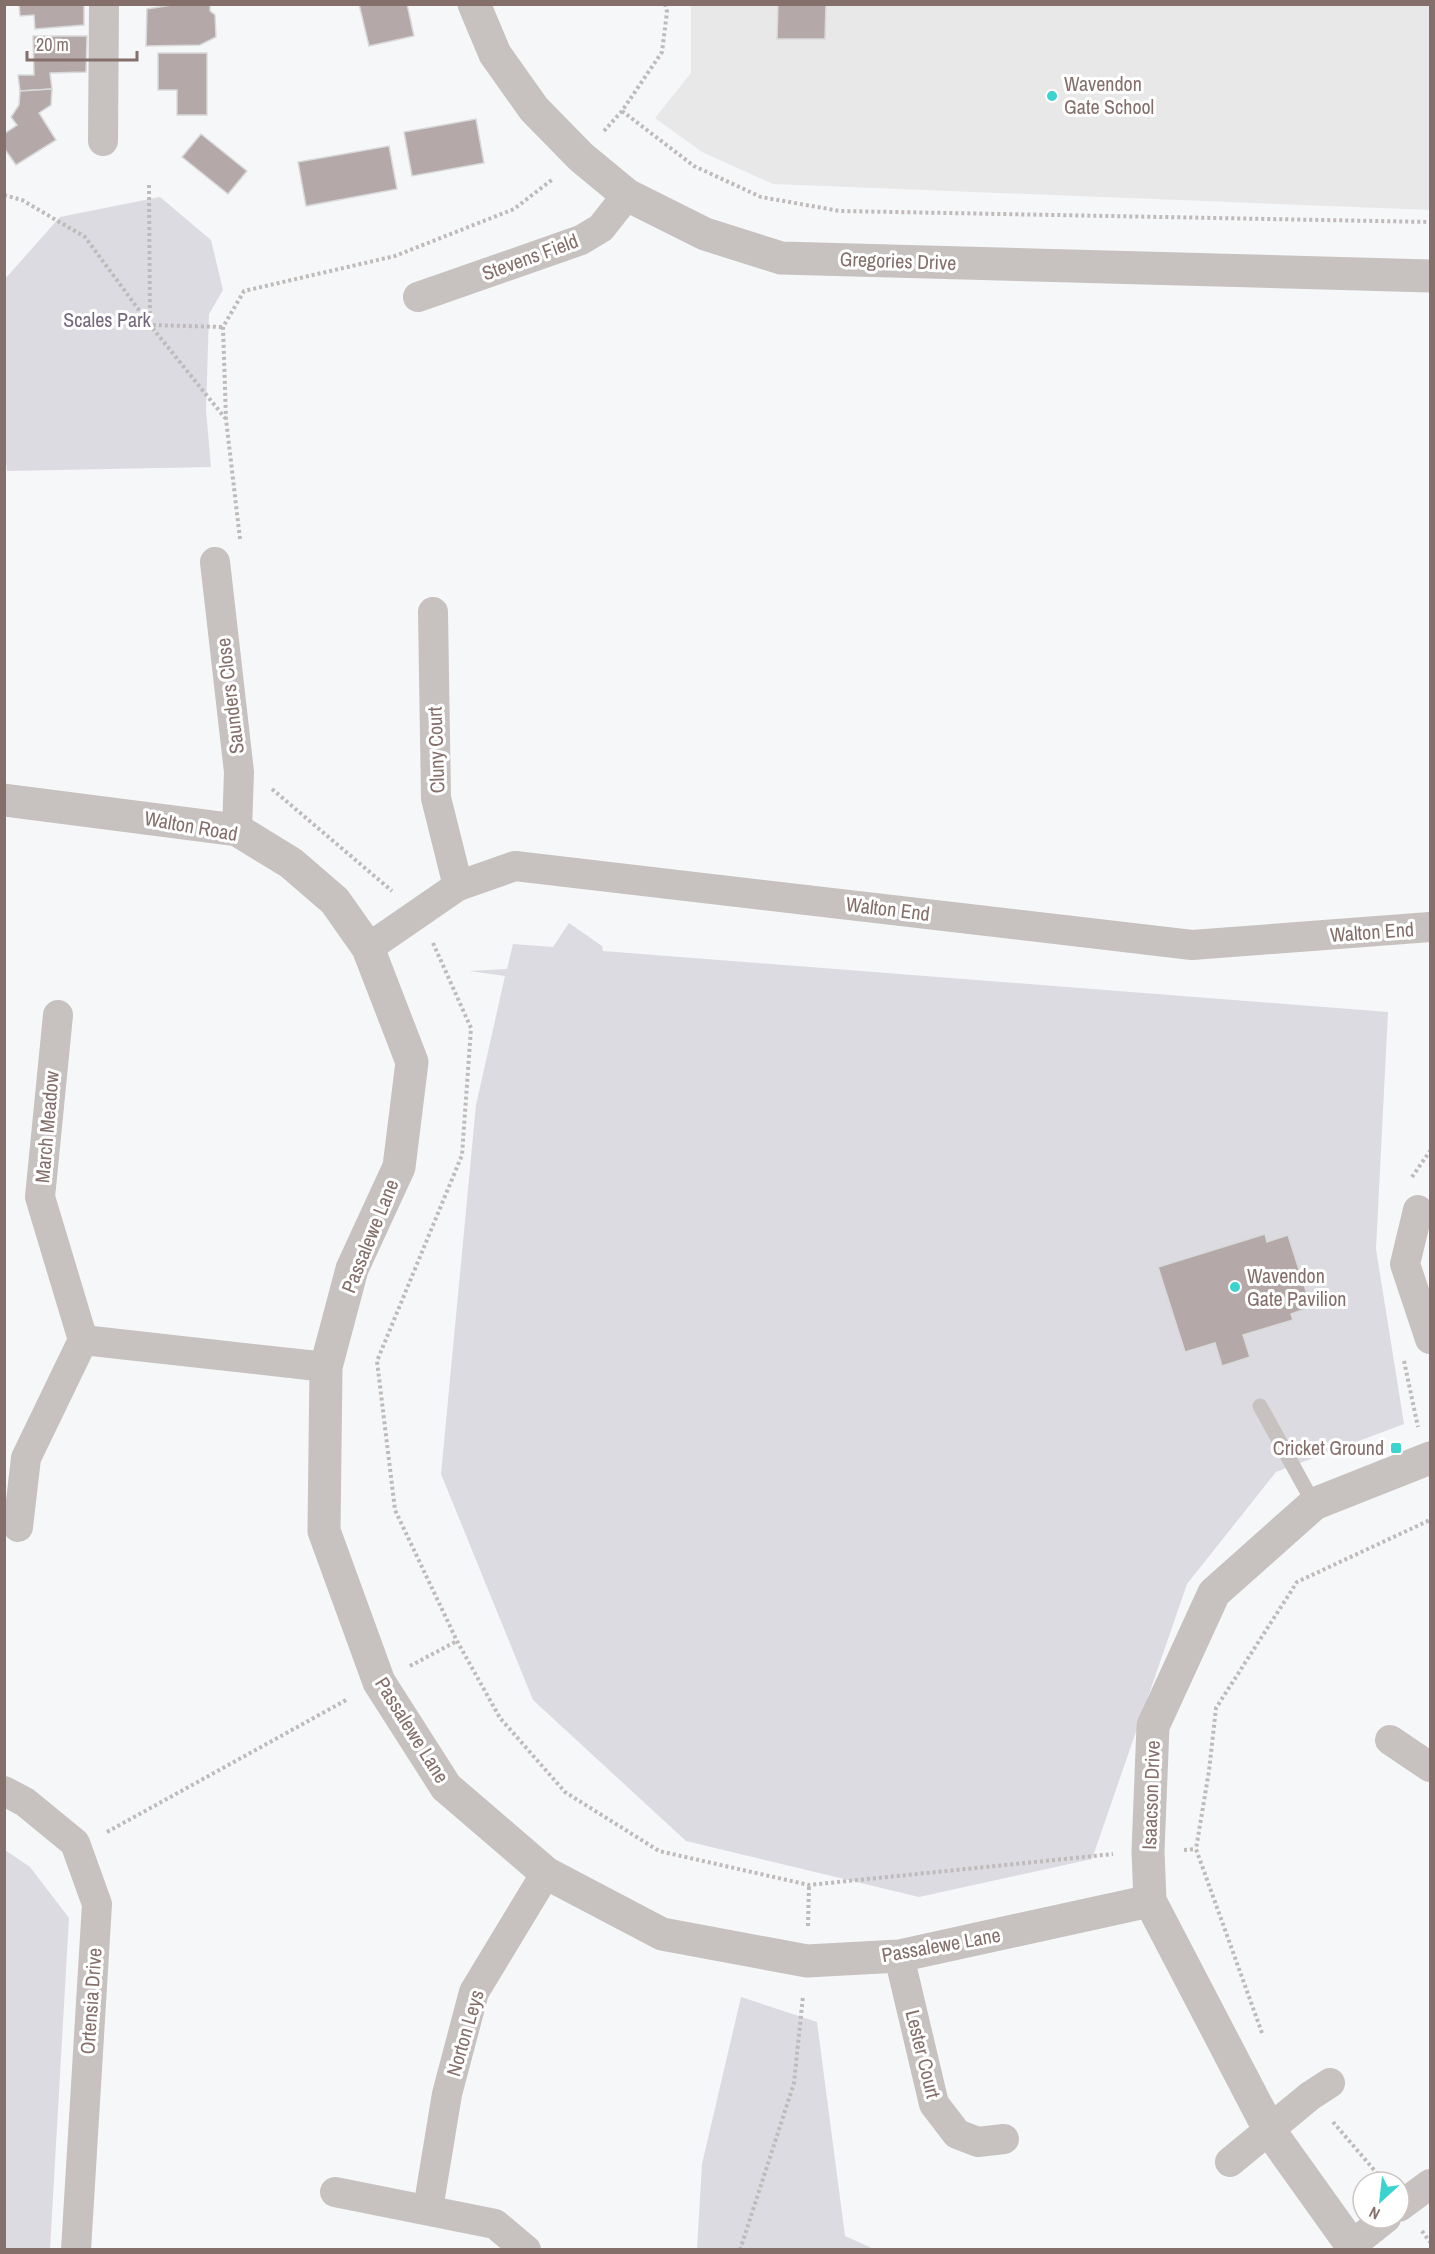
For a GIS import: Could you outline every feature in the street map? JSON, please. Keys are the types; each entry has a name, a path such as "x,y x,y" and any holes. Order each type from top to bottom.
{"street":[{"path":"103,141 104,4"},
{"name":"Gregories Drive","path":"474,4 495,54 534,109 581,157 627,195 705,234 781,258 1431,276"},
{"name":"Stevens Field","path":"418,297 581,240 602,228 627,195"},
{"name":"Saunders Close","path":"228,555 239,772 237,830"},
{"name":"Cluny Court","path":"433,612 436,798 458,886"},
{"name":"Walton Road","path":"4,800 237,830 291,863 335,901 368,948"},
{"name":"Walton End","path":"368,948 458,886 515,866 1192,945 1431,927"},
{"name":"Passalewe Lane","path":"368,948 412,1062 399,1167 352,1269 326,1367 324,1531 379,1682 446,1787 546,1873 662,1934 807,1961 899,1956 1149,1902"},
{"name":"March Meadow","path":"57,1016 40,1197 83,1340"},
{"path":"1418,1210 1405,1264 1431,1340"},
{"path":"18,1527 26,1458 83,1340 326,1367"},
{"name":"Isaacson Drive","path":"1353,2247 1270,2131 1149,1902 1148,1851 1154,1726 1215,1593 1314,1504 1431,1458"},
{"path":"1390,1740 1427,1758"},
{"name":"Ortensia Drive","path":"4,1791 25,1802 75,1844 97,1904 76,2250"},
{"name":"Norton Leys","path":"428,2209 447,2094 474,1992 546,1873"},
{"name":"Lester Court","path":"899,1956 934,2104 957,2134 978,2142 1004,2139"},
{"path":"1230,2162 1320,2089"},
{"path":"1411,2198 1431,2184"},
{"path":"334,2192 495,2224 526,2250"},
{"path":"1353,2247 1372,2230"}],"lane":[{"path":"1260,1406 1314,1504"}],"path":[{"path":"228,555 223,327 244,291 395,256 514,209 581,157 622,111 662,52 667,12 665,4"},
{"path":"622,111 694,166 761,197 840,211 1431,222"},
{"path":"149,184 150,325"},
{"path":"4,195 22,200 85,237 150,325 226,419"},
{"path":"150,325 223,327"},
{"path":"267,784 419,914 443,961 471,1028 462,1155 376,1360 395,1510 457,1641 500,1718 565,1792 659,1851 809,1885 1148,1851 1196,1850"},
{"path":"1262,2036 1196,1850 1209,1771 1216,1708 1297,1582 1431,1520"},
{"path":"100,1836 457,1641"},
{"path":"740,2250 794,2084 807,1961 809,1885"},
{"path":"1320,2089 1376,2170"}],"shaded area":[{"name":"Wavendon Gate School","path":"691,5 1430,5 1430,210 773,184 702,152 655,118 691,73"}],"green space":[{"name":"Scales Park","path":"160,197 211,240 223,290 209,314 206,410 211,467 7,471 4,441 5,279 60,217"},
{"path":"569,923 602,946 603,951 1388,1012 1376,1249 1404,1424 1276,1472 1187,1584 1092,1859 919,1897 686,1841 533,1700 441,1474 476,1105 505,976 469,971 507,969 513,944 553,947"},
{"path":"5,1850 30,1867 69,1918 50,2249 5,2249"},
{"path":"741,1997 817,2022 845,2236 874,2249 697,2249 702,2164"}],"building":[{"path":"19,4 84,4 84,25 35,29 34,15 20,16"},
{"path":"178,4 210,4 210,11 215,15 216,37 200,45 146,46 147,9"},
{"path":"359,4 407,4 414,36 369,46"},
{"path":"778,4 826,4 825,39 777,39"},
{"path":"33,36 87,36 86,72 50,73 52,89 20,91 18,75 34,75"},
{"path":"158,53 207,53 207,115 177,115 177,90 158,90"},
{"path":"52,89 51,105 39,113 56,140 16,165 4,148 4,134 17,125 11,117 19,105 20,91"},
{"path":"476,119 484,163 412,176 404,132"},
{"path":"201,134 247,171 228,194 182,157"},
{"path":"389,146 397,189 306,206 298,162"},
{"name":"Wavendon Gate Pavilion","path":"1265,1234 1267,1242 1288,1235 1311,1307 1291,1314 1293,1320 1243,1335 1250,1357 1222,1366 1215,1343 1185,1352 1158,1267"}],"place":[{"name":"Wavendon Gate School","path":"1052,96"},
{"name":"Wavendon Gate Pavilion","path":"1235,1287"},
{"name":"Cricket Ground","path":"1396,1448"}]}
